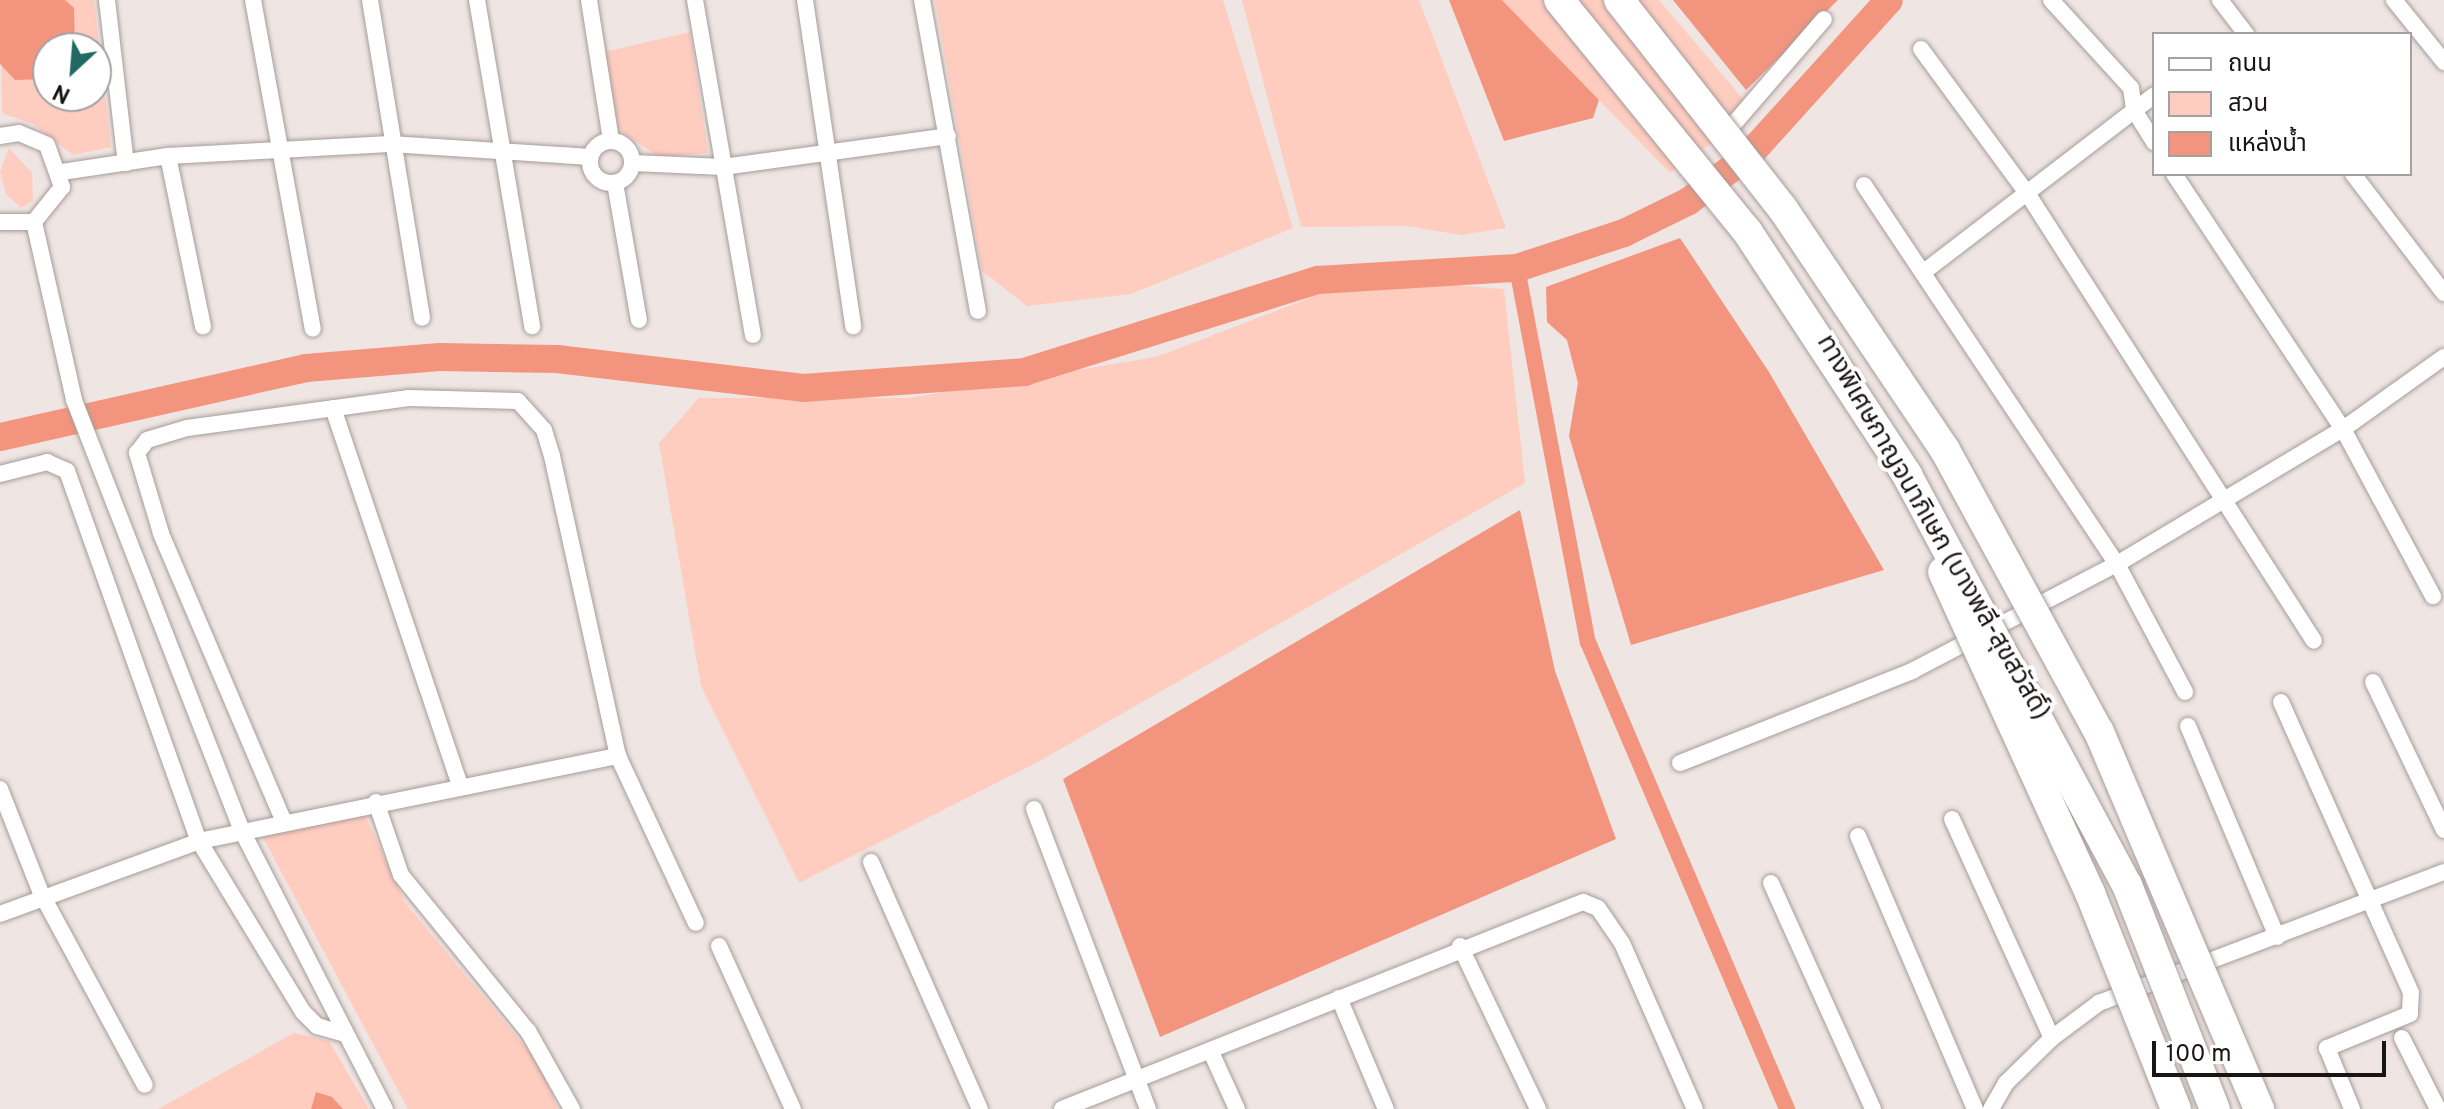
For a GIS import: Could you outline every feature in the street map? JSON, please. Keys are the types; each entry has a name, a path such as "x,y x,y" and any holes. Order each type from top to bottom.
{"highway":[{"name":"ทางพิเศษกาญจนาภิเษก (บางพลี-สุขสวัสดิ์)","path":"1559,0 1747,231 1907,475 2127,885 2215,1109"},
{"name":"ทางพิเศษกาญจนาภิเษก (บางพลี-สุขสวัสดิ์)","path":"1619,0 1726,133 1857,312 2041,617 2165,874 2259,1109"},
{"path":"1907,475 2176,1109"}],"street":[{"path":"107,0 126,163"},
{"path":"253,0 276,151 313,329"},
{"path":"370,0 390,144 422,318"},
{"path":"477,0 500,153 532,326"},
{"path":"589,0 611,140"},
{"path":"695,0 753,335"},
{"path":"805,0 853,326"},
{"path":"922,0 978,311"},
{"path":"2051,0 2131,88 2134,110 2152,139"},
{"path":"2220,0 2241,32"},
{"path":"2394,0 2444,62"},
{"path":"1726,133 1824,19"},
{"path":"1921,49 2029,196 2229,499 2314,641"},
{"path":"1925,271 2029,196 2152,96"},
{"path":"0,136 34,137 62,172 56,202 34,222 0,222"},
{"path":"633,163 723,167 948,136"},
{"path":"62,172 168,156 390,144 590,157 611,140"},
{"path":"611,140 624,144 633,163"},
{"path":"168,156 203,326"},
{"path":"590,157 596,176 615,183"},
{"path":"615,183 633,163"},
{"path":"2175,176 2343,429 2433,596"},
{"path":"2355,176 2444,293"},
{"path":"615,183 639,320"},
{"path":"1864,185 1925,271 2117,564 2185,692"},
{"path":"34,222 74,400 242,831 342,1033 385,1109"},
{"path":"1680,763 1912,671 2117,564 2343,429 2444,357"},
{"path":"284,822 161,533 137,453 166,431 333,408 494,397 534,414 552,456 618,756 696,923"},
{"path":"333,408 459,783"},
{"path":"0,474 47,462 67,471 199,841 303,1012 317,1026 342,1033"},
{"path":"2373,682 2444,830"},
{"path":"2281,702 2413,1006 2397,1023 2327,1048 2352,1109"},
{"path":"2188,726 2277,937"},
{"path":"0,914 41,893 199,841 459,783 618,756"},
{"path":"0,789 41,893 145,1085"},
{"path":"376,802 401,875 528,1031 572,1109"},
{"path":"1034,809 1140,1081 1148,1109"},
{"path":"1952,819 2052,1038"},
{"path":"1858,836 1975,1109"},
{"path":"871,862 980,1109"},
{"path":"1991,1109 2006,1083 2052,1038 2099,1003 2277,937 2367,898 2444,872"},
{"path":"1771,883 1873,1109"},
{"path":"1062,1109 1140,1081 1567,903 1598,908 1622,943 1695,1109"},
{"path":"719,946 793,1109"},
{"path":"1460,946 1538,1109"},
{"path":"1339,998 1386,1109"},
{"path":"2402,1038 2438,1109"},
{"path":"1211,1052 1237,1109"}],"green space":[{"path":"0,0 94,0 98,32 32,32 32,112 107,112 111,147 73,155 33,124 2,113"},
{"path":"935,0 1223,0 1293,228 1131,294 1027,306 982,271"},
{"path":"1242,0 1419,0 1506,228 1461,235 1406,226 1301,227"},
{"path":"1502,0 1659,0 1754,112 1670,173"},
{"path":"690,32 708,153 659,157 619,130 604,52"},
{"path":"9,148 32,173 33,201 21,208 6,194 0,172"},
{"path":"1362,278 1504,289 1525,483 1036,763 799,883 701,686 659,443 699,398 909,398 1156,357"},
{"path":"364,813 406,904 539,1063 558,1109 408,1109 262,836"},
{"path":"294,1033 329,1041 369,1109 158,1109"}],"water":[{"path":"0,0 65,0 74,8 75,32 32,32 32,79 15,80 0,64"},
{"path":"1449,0 1502,0 1599,100 1593,118 1504,141"},
{"path":"1673,0 1838,0 1746,90"},
{"path":"1680,238 1769,372 1884,570 1631,645 1569,436 1578,383 1567,340 1547,322 1546,287"},
{"path":"1520,510 1555,671 1616,839 1160,1037 1063,779"},
{"path":"316,1092 332,1097 343,1109 311,1109"}],"waterway":[{"path":"0,437 306,368 440,357 557,359 803,388 1024,372 1318,280 1517,268 1624,233 1689,201 1750,154 1889,0"},
{"path":"1517,268 1588,642 1787,1109"}]}
